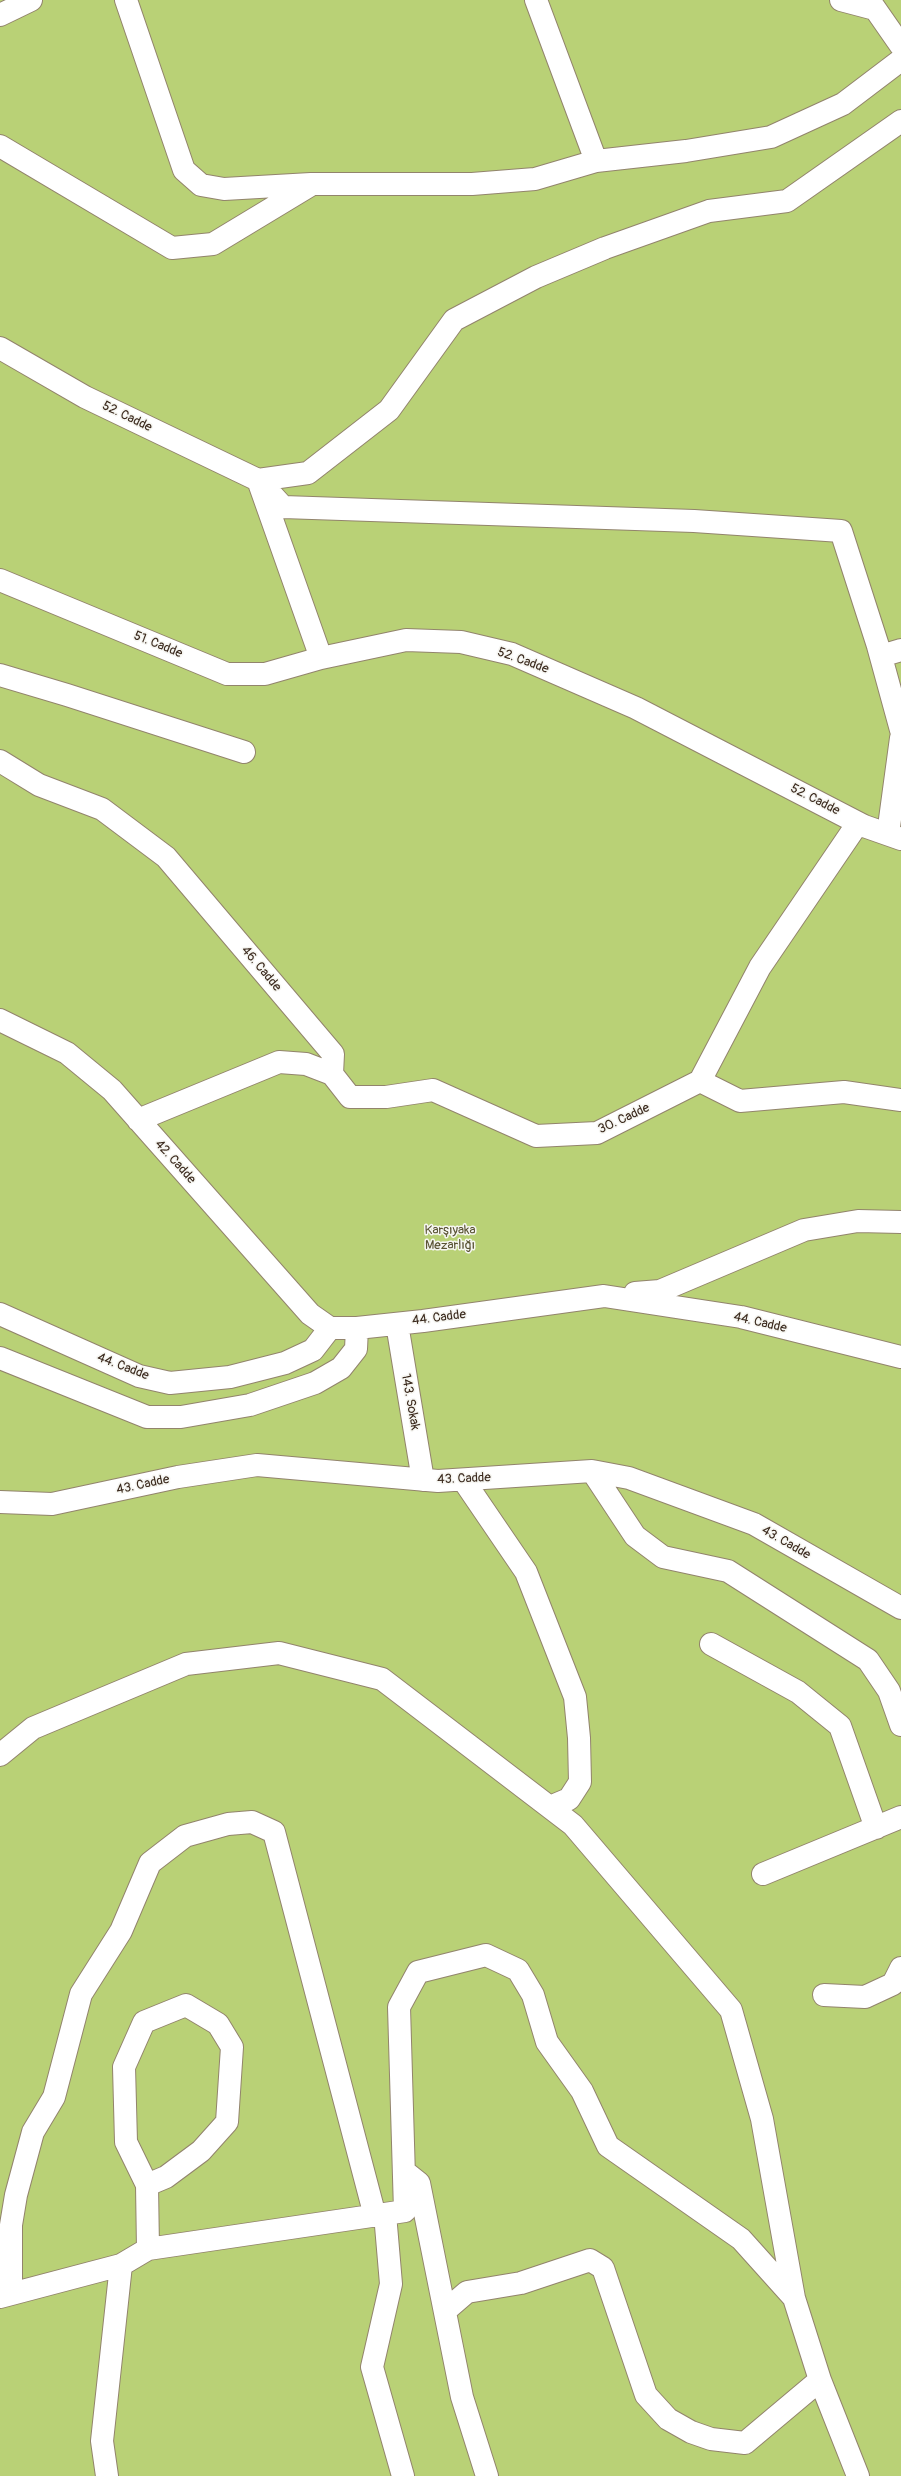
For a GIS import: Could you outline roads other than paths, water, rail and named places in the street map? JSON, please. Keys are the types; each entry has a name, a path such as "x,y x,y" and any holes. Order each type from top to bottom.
{"lane":[{"path":"0,15 31,0"},
{"path":"126,0 184,170 202,185 224,189 311,184 419,185 535,179 596,160 686,151 771,137 843,104 901,60"},
{"path":"536,0 596,160"},
{"path":"841,0 872,4 901,46"},
{"path":"321,658 258,480 308,473 389,410 454,320 536,277 605,248 709,211 787,202 901,121"},
{"path":"0,146 172,248 213,244 311,184"},
{"name":"52. Cadde","path":"0,348 85,397 258,480 283,506 694,521 841,531 891,653"},
{"name":"51. Cadde","path":"0,580 227,674 265,674 321,658"},
{"name":"52. Cadde","path":"321,658 406,640 461,642 512,654 636,708 858,823 894,836"},
{"path":"891,653 901,730"},
{"path":"0,675 244,752"},
{"path":"894,836 901,738"},
{"name":"46. Cadde","path":"0,762 39,785 102,809 166,857 333,1054 332,1074"},
{"path":"858,823 760,967 700,1081 740,1101 844,1092 901,1100"},
{"name":"42. Cadde","path":"0,1020 67,1053 112,1090 310,1314 330,1328"},
{"path":"138,1120 279,1062 306,1064 332,1074"},
{"name":"30. Cadde","path":"332,1074 350,1097 386,1097 433,1090 536,1136 597,1133 700,1081"},
{"path":"604,1296 660,1291 804,1230 858,1220 901,1222"},
{"name":"44. Cadde","path":"0,1314 139,1376 170,1383 230,1377 285,1363 313,1350 330,1328 357,1328 397,1324 604,1296 741,1317 901,1357"},
{"name":"143. Sokak","path":"397,1324 423,1480"},
{"path":"0,1358 147,1416 181,1417 250,1405 314,1383 341,1368 356,1349 357,1328"},
{"name":"43. Cadde","path":"0,1502 52,1504 178,1477 257,1465 423,1480 464,1481 592,1471 629,1478 754,1524 901,1608"},
{"path":"592,1471 636,1536 663,1557 728,1571 868,1660 889,1691 901,1725"},
{"path":"464,1481 526,1572 575,1697 579,1738 580,1782 569,1799 550,1807"},
{"path":"711,1644 798,1692 840,1726 876,1828"},
{"path":"0,1755 33,1728 186,1664 279,1653 382,1679 573,1825 731,2010 762,2119 794,2298 820,2380 858,2476"},
{"path":"763,1874 901,1817"},
{"path":"403,2476 372,2367 391,2284 380,2215 274,1832 252,1822 228,1824 185,1836 150,1863 121,1931 81,1994 54,2097 33,2132 16,2195 11,2225 6,2295 121,2265 148,2249 380,2215 405,2211 399,2007 418,1972 486,1955 518,1970 533,1995 547,2042 582,2091 608,2146 741,2239 794,2298"},
{"path":"824,1995 865,1997 893,1984 901,1968"},
{"path":"148,2185 166,2178 201,2151 227,2122 232,2047 218,2024 186,2005 144,2022 124,2067 126,2142 148,2185 148,2249"},
{"path":"404,2171 419,2183 462,2397 487,2476"},
{"path":"445,2311 467,2292 521,2283 590,2260 603,2268 646,2395 668,2420 691,2432 711,2439 745,2443 820,2380"},
{"path":"107,2476 102,2441 121,2265"}],"park label":[{"name":"Karşıyaka Mezarlığı","path":"450,1238"}]}
